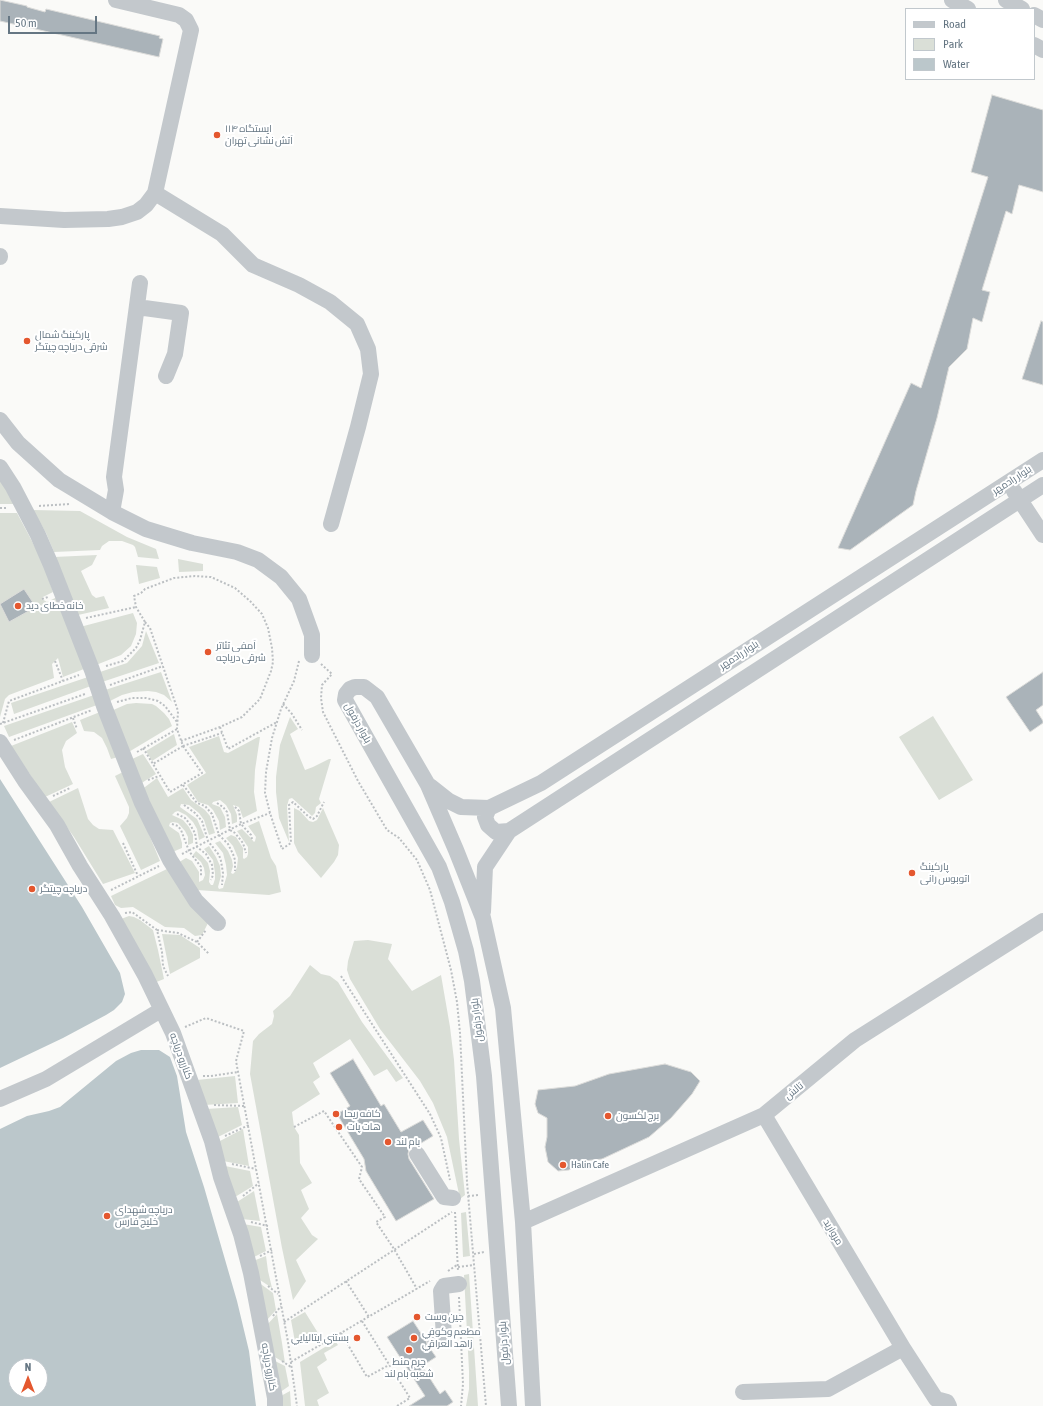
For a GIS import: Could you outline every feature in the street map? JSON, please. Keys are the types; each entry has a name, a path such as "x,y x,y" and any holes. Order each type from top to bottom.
{"street":[{"path":"0,216 64,220 108,219 122,217 137,212 146,205 155,194 191,30 186,20 170,6 149,8 116,0"},
{"path":"952,0 966,8"},
{"path":"1006,0 1020,8"},
{"path":"155,194 222,234 254,265 299,285 330,302 357,324 368,349 371,374 331,524"},
{"path":"112,512 116,490 114,477 140,283"},
{"path":"136,307 181,313 175,354 166,376"},
{"path":"0,420 18,443 59,480 112,512 146,529 192,543 237,552 258,560 281,577 299,599 312,635 306,656"},
{"name":"بلوار رادمهر","path":"428,785 448,801 461,807 489,808 541,783 1043,460"},
{"path":"0,467 13,487 46,553 140,798 170,860 196,901 218,923"},
{"path":"1008,483 1043,534"},
{"name":"بلوار رادمهر","path":"509,831 1043,485"},
{"name":"بلوار دزفول","path":"509,1406 484,1076 472,981 466,951 452,902 439,867 347,706 345,700 346,694 350,689 355,687 364,687 377,696 428,785 483,918 503,1008 523,1222 533,1406"},
{"name":"کناررو دریاچه","path":"0,742 57,825 112,916 145,975 173,1033 212,1142 216,1160 241,1234 251,1273 275,1398 275,1406"},
{"path":"489,808 485,817 488,825 496,832 509,831"},
{"path":"483,918 485,867 509,831"},
{"name":"تالش","path":"523,1222 764,1115 855,1040 1043,921"},
{"path":"0,1099 46,1079 161,1010"},
{"name":"مروارید","path":"764,1115 902,1348 940,1404"},
{"path":"417,1154 444,1197 454,1204"},
{"path":"435,1340 444,1336 441,1291 444,1286 458,1284"},
{"path":"743,1392 828,1389 902,1348"}],"path":[{"path":"0,508 24,508 76,503"},
{"path":"73,621 136,607 134,596 145,590 174,578 196,576 211,577 235,588 262,614 271,639 273,662 260,699 242,717 220,727 181,741"},
{"path":"143,748 170,792 202,773 181,741 177,729 178,711 150,628 145,622"},
{"path":"324,802 317,816 313,819 293,802 289,805 291,843 282,849 270,813 266,793 266,772 272,738 283,704 306,656 332,674 322,685 321,698 323,712 358,781 387,830 399,838 418,860 430,890 451,970 458,1010 460,1033 467,1182 486,1406"},
{"path":"55,661 63,681"},
{"path":"0,724 163,666"},
{"path":"283,704 292,714 302,730"},
{"path":"73,718 77,729"},
{"path":"220,727 228,749 277,722"},
{"path":"124,759 177,729"},
{"path":"152,764 183,746 222,733"},
{"path":"183,785 197,803 205,806 212,814 219,835 228,844 231,850 235,860 235,870"},
{"path":"40,802 70,788"},
{"path":"217,803 227,812 230,830 235,833 243,843 246,853"},
{"path":"184,805 195,813 202,821 208,841 219,855 223,874 222,885"},
{"path":"235,807 239,811 241,824 251,835 252,839"},
{"path":"99,896 241,824 270,813"},
{"path":"177,814 185,818 189,823 195,833 197,846 206,854 212,865 213,875 211,880"},
{"path":"172,824 178,826 181,830 189,851 200,867 200,877"},
{"path":"123,843 138,876"},
{"path":"112,916 132,912 157,930 178,933 197,942 209,954"},
{"path":"157,930 162,952 163,966 168,976"},
{"path":"173,1033 206,1018 244,1031 236,1061 260,1184 291,1362 297,1406"},
{"path":"188,1075 211,1076 239,1072"},
{"path":"199,1105 245,1106"},
{"path":"294,1127 324,1111 362,1167 359,1179 385,1217 376,1222 417,1289"},
{"path":"212,1142 249,1125"},
{"path":"216,1160 256,1169"},
{"path":"231,1204 260,1184"},
{"path":"284,1322 394,1250 454,1204"},
{"path":"444,1273 458,1266 474,1265"},
{"path":"346,1281 369,1317"},
{"path":"291,1362 430,1281"},
{"path":"362,1321 410,1398 397,1406"},
{"path":"341,1333 367,1377 389,1365"}],"green space":[{"path":"0,479 15,504 0,504"},
{"path":"33,510 80,511 127,537 156,549 159,559 138,557 133,545 122,541 109,541 102,546 100,550 54,552 46,533"},
{"path":"0,513 17,513 43,562 53,592 42,599 47,602 57,597 84,669 63,677 58,658 52,664 54,678 9,695 5,699 0,717"},
{"path":"97,555 92,565 81,571 92,595 96,598 104,596 109,608 78,615 54,557"},
{"path":"178,559 203,564 203,571 179,572"},
{"path":"136,565 157,567 160,578 139,584"},
{"path":"133,613 137,623 136,634 131,646 121,655 96,665 80,627"},
{"path":"146,631 159,663 102,682 100,672 127,663 142,646"},
{"path":"161,672 172,702 164,695 148,691 133,692 122,695 110,701 105,690"},
{"path":"88,677 91,686 14,714 11,703"},
{"path":"94,695 97,705 9,737 4,726"},
{"path":"127,704 152,704 156,706 169,719 172,726 127,753 111,711"},
{"path":"100,712 118,757 111,759 102,738 94,732 84,731 80,720"},
{"path":"933,716 973,780 939,800 899,737"},
{"path":"290,717 298,729 290,734 305,770 331,759 319,799 321,803 316,807 315,813 312,816 292,798 289,799 287,806 289,842 279,818 276,777 280,745"},
{"path":"72,722 77,733 66,741 62,750 65,767 73,784 45,797 11,746"},
{"path":"174,734 177,745 152,761 146,751"},
{"path":"219,736 224,752 228,753 260,737 255,770 254,792 257,811 243,818 239,807 233,805 237,815 237,822 232,824 231,814 226,805 220,800 213,802 212,804 220,807 225,817 226,827 220,830 219,821 213,810 208,805 198,802 187,785 206,773 189,747"},
{"path":"143,754 156,774 140,784 130,760"},
{"path":"123,772 160,861 141,870 120,826 127,818 129,813 129,807 115,776"},
{"path":"157,778 168,797 183,788 191,800 205,810 210,816 215,833 209,835 204,820 199,813 189,805 181,804 180,807 197,819 205,837 199,840 197,829 193,822 186,815 178,811 175,812 172,815 183,820 189,827 193,835 193,843 188,845 188,837 178,823 170,823 169,826 179,833 182,848 170,853 141,790"},
{"path":"78,788 88,819 99,829 113,830 135,873 103,884 74,837 49,802"},
{"path":"294,808 300,811 309,821 313,822 317,820 323,808 339,845 338,855 321,878 298,852 294,843"},
{"path":"259,821 271,858 276,866 281,892 269,895 197,890 176,864 186,858 192,861 199,872 199,882 203,880 205,875 204,868 201,862 193,855 196,851 208,863 210,871 209,882 213,885 215,873 213,860 204,849 209,846 220,866 221,876 218,887 219,889 223,888 227,875 226,865 223,853 215,843 220,841 228,851 232,860 233,866 231,873 233,874 237,867 238,858 233,846 226,838 231,835 236,837 243,848 244,859 248,854 248,847 237,831 242,829 254,842 256,837 248,826"},
{"path":"167,869 209,921 202,935 195,936 184,928 165,927 133,907 121,908 115,905 111,896"},
{"path":"129,916 140,920 153,930 164,979 154,983 121,919"},
{"path":"162,934 180,935 200,948 200,958 170,974"},
{"path":"368,940 392,944 388,959 412,991 441,975 454,1060 459,1139 465,1195 460,1199 447,1137 433,1103 420,1081 380,1029 350,979 347,970 354,941"},
{"path":"310,965 321,974 330,976 338,982 362,1022 403,1078 396,1082 387,1069 374,1076 350,1039 313,1063 320,1077 313,1082 320,1094 292,1112 294,1127 299,1135 300,1163 312,1183 301,1190 309,1209 301,1218 312,1235 318,1239 296,1260 306,1281 293,1300 250,1074 253,1041 259,1034 272,1024 274,1016 273,1011 290,996"},
{"path":"235,1076 238,1103 204,1105 197,1080"},
{"path":"238,1107 242,1125 216,1138 206,1109"},
{"path":"243,1129 249,1166 223,1161 218,1142"},
{"path":"225,1166 250,1171 253,1186 235,1197"},
{"path":"254,1191 260,1221 242,1219 237,1202"},
{"path":"466,1212 470,1256 463,1257 461,1213"},
{"path":"243,1224 261,1227 266,1251 252,1258"},
{"path":"266,1256 272,1288 257,1278 253,1261"},
{"path":"469,1274 478,1406 466,1406 469,1389 469,1371 464,1275"},
{"path":"258,1282 273,1293 276,1310 266,1321"},
{"path":"305,1312 318,1333 296,1347 291,1320"},
{"path":"277,1314 285,1363 273,1356 266,1326"},
{"path":"335,1341 338,1345 324,1353 327,1360 317,1367 329,1393 317,1400 319,1406 305,1406 300,1362"},
{"path":"273,1360 285,1366 289,1386 279,1393"},
{"path":"290,1391 291,1406 280,1406 279,1397"}],"water":[{"path":"0,779 82,907 120,973 125,994 122,1002 106,1015 63,1038 0,1068"},
{"name":"دریاچه شهدای خلیج فارس","path":"141,1050 159,1050 170,1057 177,1076 186,1132 204,1187 237,1301 249,1351 256,1406 0,1406 0,1129 27,1116 60,1107 116,1061 131,1053"}],"building":[{"path":"0,0 45,12 46,9 160,36 159,38 163,39 159,57 0,21"},
{"path":"992,95 1043,110 1043,192 1019,185 1012,214 1006,211 982,290 990,292 982,322 973,318 967,349 949,367 937,418 913,505 850,550 838,548 911,383 921,388 988,177 971,172"},
{"path":"1041,321 1043,322 1043,385 1022,379"},
{"name":"خانه خطای دید","path":"24,589 36,607 9,622 0,604"},
{"path":"1043,672 1043,705 1036,710 1043,723 1030,732 1006,697"},
{"name":"بام لند","path":"353,1059 381,1106 384,1104 401,1132 423,1120 433,1136 418,1145 412,1146 409,1149 408,1154 409,1159 434,1199 396,1221 366,1171 364,1159 337,1114 350,1106 330,1073"},
{"name":"برج لکسون","path":"665,1064 691,1072 700,1081 692,1094 671,1118 649,1137 602,1159 583,1161 569,1170 558,1171 548,1162 545,1147 547,1137 547,1118 538,1113 535,1104 538,1090 575,1086 609,1074"},
{"path":"413,1321 436,1357 422,1366 440,1394 445,1390 453,1402 447,1406 409,1406 425,1396 387,1337"}],"place":[{"name":"ایستگاه ۱۱۴ آتش نشانی تهران","path":"217,135"},
{"name":"پارکینگ شمال شرقی دریاچه چیتگر","path":"27,341"},
{"name":"خانه خطای دید","path":"18,606"},
{"name":"آمفی تئاتر شرقی دریاچه","path":"208,652"},
{"name":"پارکینگ اتوبوس رانی","path":"912,873"},
{"name":"دریاچه چیتگر","path":"32,889"},
{"name":"کافه ریحا","path":"336,1114"},
{"name":"برج لکسون","path":"608,1116"},
{"name":"هات پات","path":"339,1127"},
{"name":"بام لند","path":"388,1142"},
{"name":"Halin Cafe","path":"563,1165"},
{"name":"دریاچه شهدای خلیج فارس","path":"107,1216"},
{"name":"جین وست","path":"417,1317"},
{"name":"بستني ايتاليايي","path":"357,1338"},
{"name":"مطعم وكوفي زاهد العراقي","path":"414,1338"},
{"name":"چرم منط شعبه بام لند","path":"409,1350"}]}
